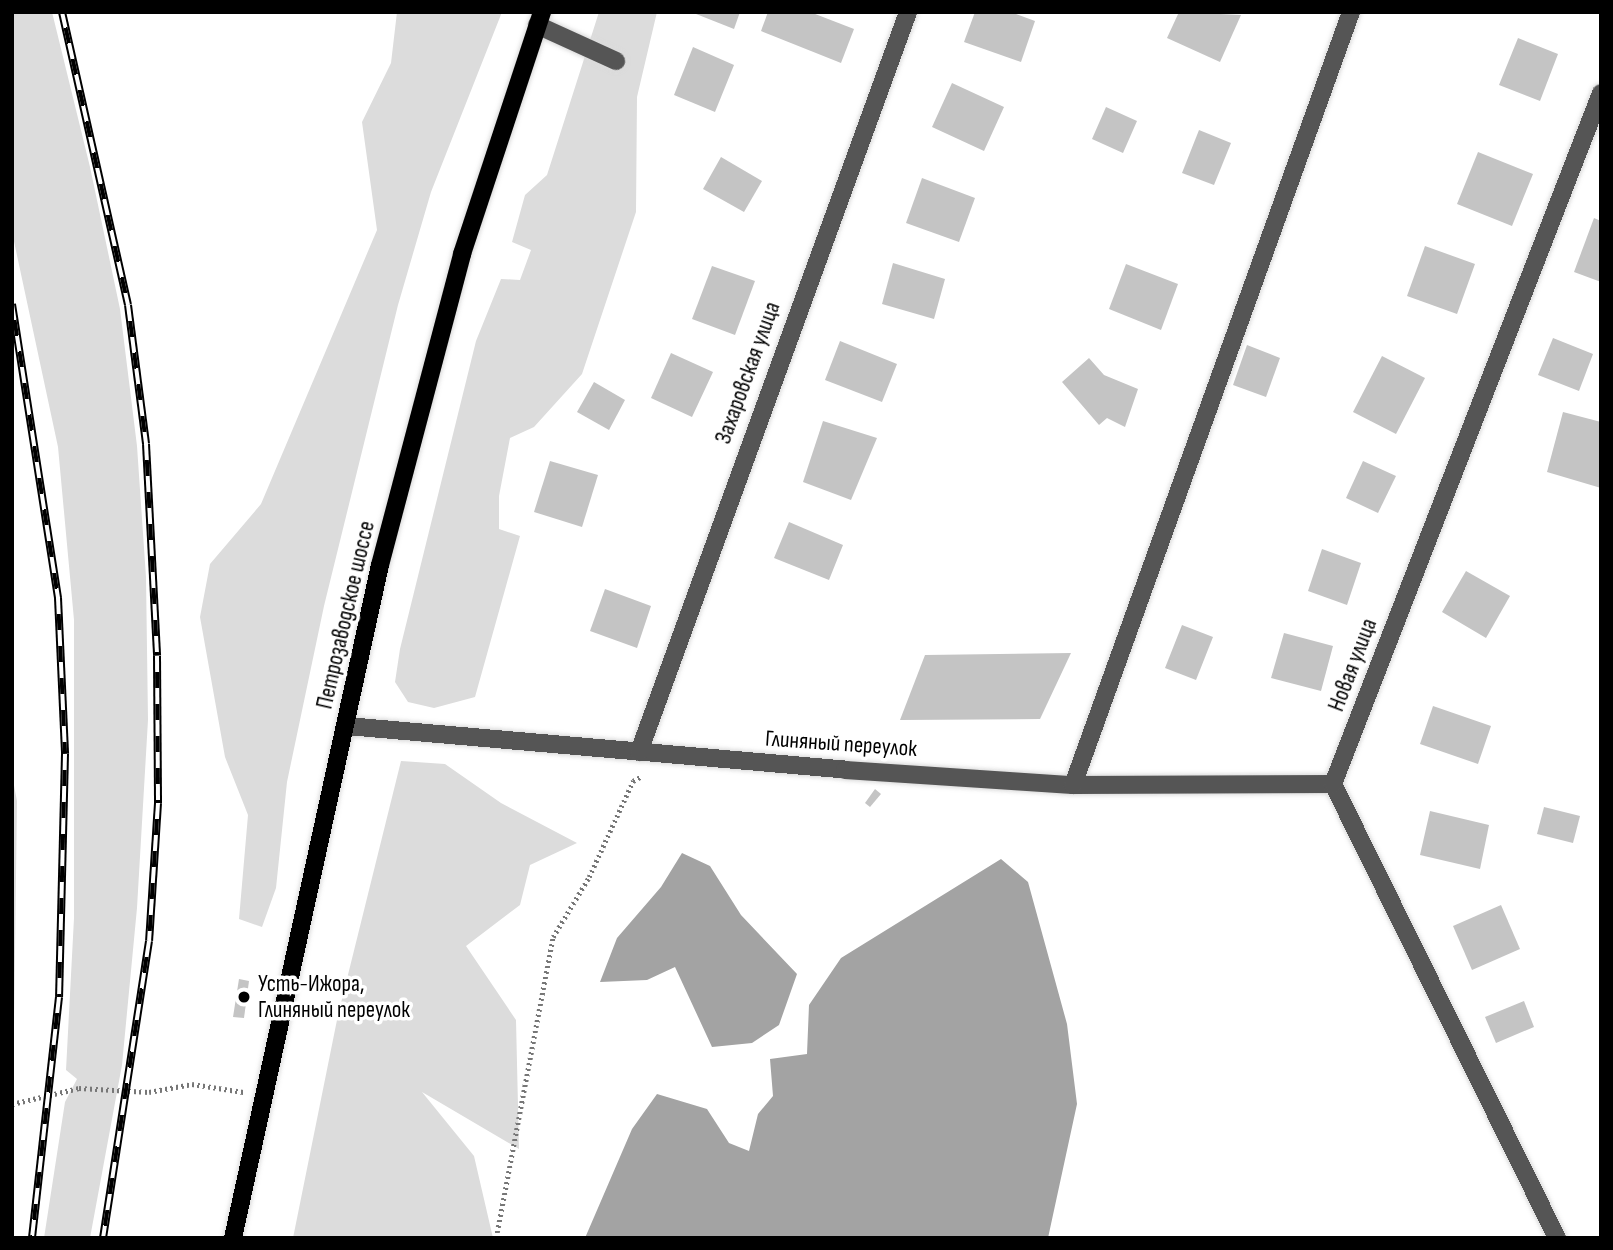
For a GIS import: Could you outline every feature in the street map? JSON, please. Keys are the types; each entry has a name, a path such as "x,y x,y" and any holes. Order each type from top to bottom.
{"main road":[{"name":"Петрозаводское шоссе","path":"233,1238 380,565 462,254 539,19"}],"street":[{"name":"Захаровская улица","path":"639,752 908,12"},
{"path":"1073,785 1351,12"},
{"path":"539,19 616,61"},
{"name":"Новая улица","path":"1333,784 1601,93"},
{"name":"Глиняный переулок","path":"346,726 663,754 1073,785 1333,784"},
{"path":"1333,784 1557,1238"}],"path":[{"path":"496,1238 553,937 589,877 633,781 657,767 663,754"},
{"path":"12,1104 79,1088 149,1092 192,1084 265,1094"}],"shaded area":[{"path":"12,12 52,12 90,167 120,309 137,446 146,577 148,720 137,908 122,1065 90,1238 44,1238 65,1102 77,1079 66,1070 74,918 74,620 58,447 12,232"},
{"path":"397,12 502,12 431,192 398,305 324,606 287,782 276,888 262,927 239,919 248,815 225,757 200,617 210,564 261,504 377,230 362,122 391,63"},
{"path":"599,12 657,12 637,97 636,212 582,374 534,427 510,438 499,496 499,529 520,536 475,697 434,708 408,702 395,682 400,649 476,341 501,279 520,280 531,250 512,242 525,195 547,175"},
{"path":"401,761 445,764 501,803 577,843 530,865 520,905 466,946 516,1020 519,1149 422,1092 474,1156 493,1238 293,1238 338,1015"},
{"path":"12,775 17,801 12,1175"},
{"path":"682,853 710,866 741,915 797,974 779,1025 752,1043 712,1047 675,967 647,980 600,982 617,938 661,887"},
{"path":"1001,859 1028,882 1067,1024 1077,1104 1048,1238 585,1238 632,1129 657,1094 707,1109 729,1143 749,1151 758,1114 773,1096 770,1059 807,1054 809,1005 841,958"}],"building":[{"path":"691,12 740,12 734,29"},
{"path":"768,12 810,12 854,29 841,63 761,31"},
{"path":"975,12 1011,12 1035,21 1021,62 964,42"},
{"path":"1179,12 1241,15 1220,62 1167,38"},
{"path":"1518,38 1558,54 1540,101 1499,85"},
{"path":"693,47 734,65 715,112 674,95"},
{"path":"952,83 1004,107 984,151 932,127"},
{"path":"1106,107 1137,121 1123,153 1092,139"},
{"path":"1199,130 1231,143 1214,185 1182,173"},
{"path":"1478,152 1533,174 1512,226 1457,204"},
{"path":"721,157 762,181 744,212 703,189"},
{"path":"922,178 975,198 959,242 906,223"},
{"path":"1594,218 1601,221 1601,282 1574,272"},
{"path":"1425,246 1475,264 1457,314 1407,296"},
{"path":"893,263 945,279 934,319 882,304"},
{"path":"1126,264 1178,284 1161,330 1109,309"},
{"path":"712,266 755,281 735,335 692,319"},
{"path":"1553,338 1593,354 1579,391 1538,375"},
{"path":"840,341 897,364 882,402 825,380"},
{"path":"1247,345 1280,358 1266,397 1233,385"},
{"path":"671,353 713,372 692,417 651,398"},
{"path":"1382,356 1425,378 1396,434 1353,412"},
{"path":"1089,358 1104,375 1138,389 1125,427 1107,418 1099,425 1062,382"},
{"path":"594,382 625,400 609,430 577,412"},
{"path":"1563,412 1601,422 1601,488 1547,472"},
{"path":"823,421 877,438 851,500 803,482"},
{"path":"550,461 598,475 582,527 534,512"},
{"path":"1363,461 1396,476 1378,513 1346,498"},
{"path":"789,522 843,545 829,580 774,558"},
{"path":"1322,549 1361,563 1347,605 1308,591"},
{"path":"1466,571 1510,596 1486,638 1442,612"},
{"path":"605,589 651,606 637,648 590,631"},
{"path":"1182,625 1213,637 1196,680 1165,668"},
{"path":"1284,633 1333,646 1321,691 1271,678"},
{"path":"1071,653 1040,719 900,720 925,655"},
{"path":"1433,706 1491,726 1478,764 1420,744"},
{"path":"875,789 881,794 870,807 865,803"},
{"path":"1544,807 1580,816 1573,843 1537,834"},
{"path":"1430,811 1489,825 1480,869 1420,855"},
{"path":"1501,905 1520,949 1472,970 1453,926"},
{"path":"239,979 249,981 244,1018 233,1017"},
{"path":"1524,1001 1534,1027 1496,1043 1485,1017"}],"railway":[{"path":"62,12 128,305 146,444 157,656 158,803 149,941 103,1238"},
{"path":"12,304 58,598 65,754 59,997 32,1238"}],"place":[{"name":"Усть-Ижора, Глиняный переулок","path":"244,997"}]}
